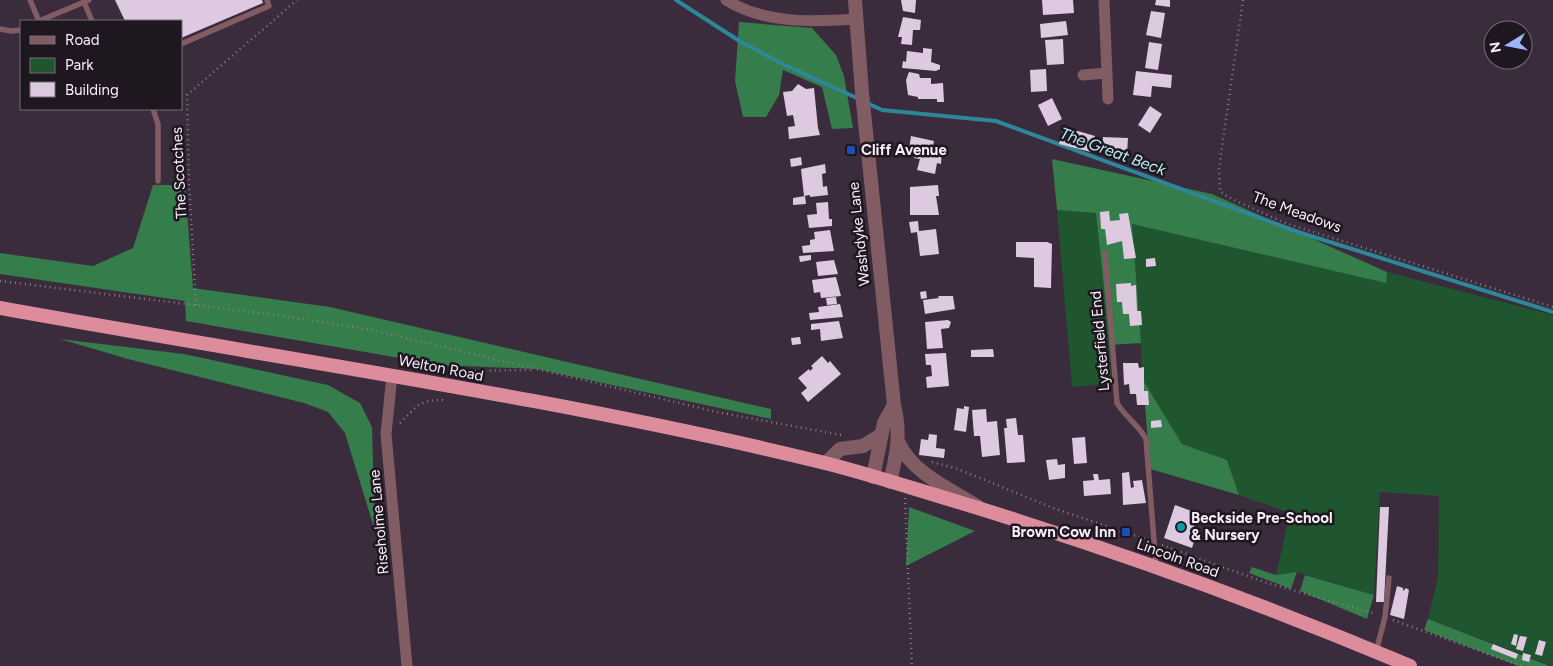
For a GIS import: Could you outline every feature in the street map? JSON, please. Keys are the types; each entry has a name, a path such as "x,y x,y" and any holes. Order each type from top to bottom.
{"highway":[{"name":"Welton Road","path":"0,308 392,375 668,427 826,463 873,478"},
{"name":"Lincoln Road","path":"873,478 984,510 1156,566 1410,666"}],"street":[{"path":"726,0 763,17 815,22 856,19"},
{"name":"Washdyke Lane","path":"855,0 865,130 894,405 899,424 899,443 890,482"},
{"path":"1104,0 1108,99"},
{"path":"1083,75 1107,74"},
{"name":"Riseholme Lane","path":"392,375 386,434 407,666"},
{"path":"873,478 884,423 894,405"},
{"path":"826,463 840,450 863,446 881,435"},
{"path":"899,443 903,453 920,469 984,510"}],"lane":[{"path":"30,0 39,20"},
{"path":"182,44 269,6 267,0"},
{"path":"41,20 87,1 92,20"},
{"path":"0,28 11,31 20,30"},
{"path":"154,110 158,124 158,181"},
{"name":"Lysterfield End","path":"1105,253 1118,403 1122,411 1142,431 1146,439 1156,566"},
{"path":"1376,652 1385,617 1389,578"}],"path":[{"name":"The Scotches","path":"196,305 189,183 187,95 297,0"},
{"name":"The Meadows","path":"1243,0 1219,168 1220,191 1228,197 1285,223 1553,307"},
{"path":"0,281 196,305 372,330 717,412 836,434"},
{"path":"955,468 1056,508 1264,582 1385,617 1521,666"},
{"path":"904,486 912,666"}],"green space":[{"path":"739,22 812,28 836,55 844,76 853,128 832,129 822,87 783,70 779,95 766,117 743,117 735,81"},
{"path":"1052,159 1212,194 1387,272 1386,283 1132,224 1141,343 1110,345 1096,213 1057,210"},
{"path":"153,185 185,185 193,288 330,307 771,409 771,419 537,369 440,365 186,321 185,301 0,274 0,253 93,266 133,248"},
{"path":"1057,210 1096,212 1110,345 1111,383 1072,387"},
{"path":"1132,224 1385,282 1387,272 1553,315 1553,666 1428,619 1438,577 1439,496 1380,492 1374,595 1297,572 1276,575 1290,513 1239,495 1227,460 1182,444 1143,380"},
{"path":"60,339 184,354 328,385 360,403 372,427 375,531 345,433 328,412 304,403 128,359"},
{"path":"1143,380 1182,444 1227,460 1239,495 1150,469"},
{"path":"909,507 975,531 906,566"},
{"path":"1252,567 1276,575 1297,572 1291,589 1249,573"},
{"path":"1305,575 1374,595 1367,619 1300,591"},
{"path":"1428,619 1550,666 1519,666 1424,630"}],"building":[{"path":"115,0 262,0 263,3 182,38 182,20 125,20"},
{"path":"901,0 916,0 915,13 903,11"},
{"path":"1042,0 1073,0 1074,13 1043,15"},
{"path":"1156,0 1170,0 1170,7 1155,5"},
{"path":"1151,11 1165,13 1161,38 1146,35"},
{"path":"903,17 921,20 920,30 913,30 912,45 901,44 902,37 898,37"},
{"path":"1066,21 1068,35 1041,38 1040,24"},
{"path":"1063,39 1064,64 1047,65 1045,40"},
{"path":"1149,42 1162,44 1158,70 1145,68"},
{"path":"923,48 932,49 931,62 940,65 940,69 936,71 902,68 903,61 906,62 907,51 923,53"},
{"path":"1046,69 1047,91 1031,92 1030,70"},
{"path":"1136,71 1172,75 1171,88 1152,86 1151,97 1133,95"},
{"path":"909,72 919,74 920,78 931,78 931,84 943,83 944,102 937,102 937,99 918,99 918,97 908,95 906,80"},
{"path":"798,84 806,89 814,88 820,135 789,139 788,127 795,126 793,115 787,116 783,92 792,91"},
{"path":"1052,98 1062,119 1048,126 1038,105"},
{"path":"1150,106 1162,114 1150,133 1138,125"},
{"path":"1064,127 1095,136 1091,152 1059,144"},
{"path":"911,136 934,141 933,146 942,148 941,164 937,163 935,174 917,170 920,159 914,158 916,150 909,149"},
{"path":"1103,137 1128,138 1127,155 1102,153"},
{"path":"801,157 802,165 791,167 790,159"},
{"path":"825,164 826,173 822,174 823,187 827,186 828,195 804,196 801,169"},
{"path":"938,185 939,196 936,196 939,215 910,215 910,187"},
{"path":"805,196 806,204 793,205 793,198"},
{"path":"828,202 829,219 832,219 832,226 809,228 807,215 817,214 816,203"},
{"path":"1109,211 1110,221 1120,220 1119,214 1128,213 1136,258 1124,259 1122,241 1107,245 1105,229 1101,229 1100,212"},
{"path":"918,221 919,231 936,229 939,254 920,256 917,232 911,233 909,222"},
{"path":"830,230 834,251 803,253 802,246 810,245 810,240 815,239 814,232"},
{"path":"1016,242 1047,242 1052,244 1051,288 1034,287 1034,258 1016,257"},
{"path":"811,255 811,260 800,262 799,256"},
{"path":"1155,258 1156,266 1146,267 1146,259"},
{"path":"834,260 838,274 818,276 816,262"},
{"path":"836,277 841,296 821,298 820,292 814,293 812,280"},
{"path":"1131,283 1131,286 1136,285 1137,311 1141,311 1142,325 1130,326 1129,314 1123,314 1122,302 1117,302 1116,284"},
{"path":"926,291 927,298 921,299 920,292"},
{"path":"938,296 953,296 955,309 925,314 923,300 939,298"},
{"path":"836,297 837,304 827,305 826,298"},
{"path":"840,304 843,317 810,320 809,313 819,312 818,307"},
{"path":"948,320 951,322 949,328 941,329 943,348 927,349 925,322"},
{"path":"839,321 843,338 821,341 820,329 811,330 811,324"},
{"path":"800,337 801,344 792,345 791,338"},
{"path":"993,349 994,357 971,357 971,350"},
{"path":"946,353 949,386 927,388 926,377 932,376 931,365 926,365 925,354"},
{"path":"822,356 828,363 830,361 841,374 808,402 801,393 807,388 798,378 809,369 810,371 813,368 811,366"},
{"path":"1123,363 1138,363 1139,368 1144,367 1144,391 1148,391 1149,405 1137,405 1136,394 1130,394 1129,384 1124,385"},
{"path":"964,406 969,407 966,432 954,430 957,408 964,409"},
{"path":"986,409 987,422 997,421 1000,455 982,457 980,436 974,436 972,410"},
{"path":"1016,418 1018,435 1023,435 1025,462 1007,463 1004,428 1007,428 1006,419"},
{"path":"1161,420 1162,427 1151,428 1151,421"},
{"path":"929,434 937,435 936,448 945,449 944,458 919,455 921,439 928,440"},
{"path":"1085,437 1087,463 1074,464 1072,438"},
{"path":"1057,459 1058,465 1065,464 1065,478 1049,480 1046,460"},
{"path":"1129,472 1131,488 1134,487 1133,481 1142,480 1146,503 1123,505 1122,473"},
{"path":"1093,474 1098,474 1099,480 1110,479 1111,494 1084,496 1083,481 1094,480"},
{"name":"Beckside Pre-School & Nursery","path":"1175,505 1197,513 1193,531 1197,532 1192,548 1164,538"},
{"path":"1380,507 1389,507 1384,602 1376,602"},
{"path":"1397,586 1403,588 1403,591 1406,588 1409,590 1404,619 1390,615"},
{"path":"1514,634 1518,635 1516,646 1511,644"},
{"path":"1520,636 1527,637 1523,651 1516,649"},
{"path":"1539,640 1546,642 1542,656 1535,654"},
{"path":"1493,644 1518,654 1516,659 1491,649"},
{"path":"1523,653 1531,655 1529,662 1522,660"}],"waterway":[{"name":"The Great Beck","path":"676,0 741,42 785,65 859,99"},
{"name":"The Great Beck","path":"867,103 882,110 996,121 1298,232 1553,312"}],"place":[{"name":"Cliff Avenue","path":"851,150"},
{"name":"Beckside Pre-School & Nursery","path":"1181,527"},
{"name":"Brown Cow Inn","path":"1126,532"}]}
